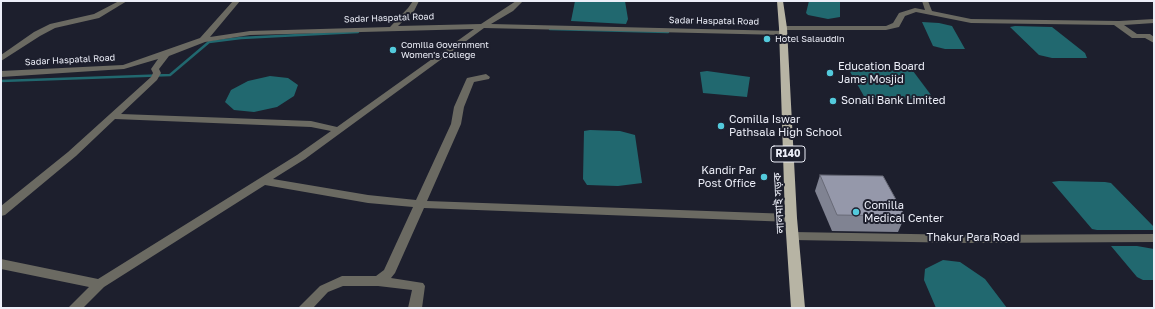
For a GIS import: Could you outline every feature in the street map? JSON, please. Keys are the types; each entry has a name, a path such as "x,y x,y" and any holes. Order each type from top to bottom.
{"main road":[{"name":"লালমাই সড়ক","path":"780,1 783,30 791,218 798,308"}],"street":[{"path":"1,59 37,34 53,26 96,16 124,1"},
{"path":"203,40 237,1"},
{"path":"393,27 411,9 416,1"},
{"path":"75,308 100,284 301,157 480,28 520,1"},
{"path":"925,1 929,12"},
{"name":"Sadar Haspatal Road","path":"1,74 124,67 166,54 203,40 250,33 393,27 783,30 886,28 896,25 902,15 915,10 971,21 1116,23 1154,21"},
{"path":"1116,23 1135,36 1146,36 1154,41"},
{"path":"1,212 72,154 113,116 155,73 166,54"},
{"path":"124,67 155,73"},
{"path":"378,281 389,272 456,124 459,107 470,80 486,77"},
{"path":"113,116 303,124 339,130"},
{"path":"263,181 368,199 420,204 791,218"},
{"name":"Thakur Para Road","path":"793,236 969,239 1154,238"},
{"path":"1,264 100,284"},
{"path":"305,308 324,289 342,281 378,281 419,286 415,308"}],"shaded area":[{"path":"575,1 625,1 628,19 626,24 571,21"},
{"path":"809,1 840,1 840,17 828,19 808,15 806,13"},
{"path":"922,22 939,23 952,26 965,49 945,49 933,46"},
{"path":"1010,27 1052,27 1085,53 1087,58 1052,58 1039,55"},
{"path":"849,70 913,71 934,99 865,98"},
{"path":"707,71 750,77 747,97 703,93 700,72"},
{"path":"270,76 288,78 298,85 294,96 277,107 254,112 234,110 225,102 231,90 248,81"},
{"path":"584,131 620,131 635,135 642,183 618,186 587,185 583,179"},
{"path":"1052,182 1111,183 1154,227 1154,230 1092,229"},
{"path":"1111,246 1137,246 1154,249 1154,280 1143,280 1137,277"},
{"path":"943,260 960,262 985,279 1007,308 936,308 924,280 925,269"}],"building":[{"path":"820,175 883,176 905,216 837,215"}],"waterway":[{"path":"550,29 668,32"},
{"path":"1,81 170,75 209,42 241,38 358,32"}],"place":[{"name":"Hotel Salauddin","path":"767,39"},
{"name":"Comilla Government Women's College","path":"393,50"},
{"name":"Education Board Jame Mosjid","path":"830,73"},
{"name":"Sonali Bank Limited","path":"833,101"},
{"name":"Comilla Iswar Pathsala High School","path":"721,126"},
{"name":"Kandir Par Post Office","path":"764,177"},
{"name":"Comilla Medical Center","path":"856,212"}]}
